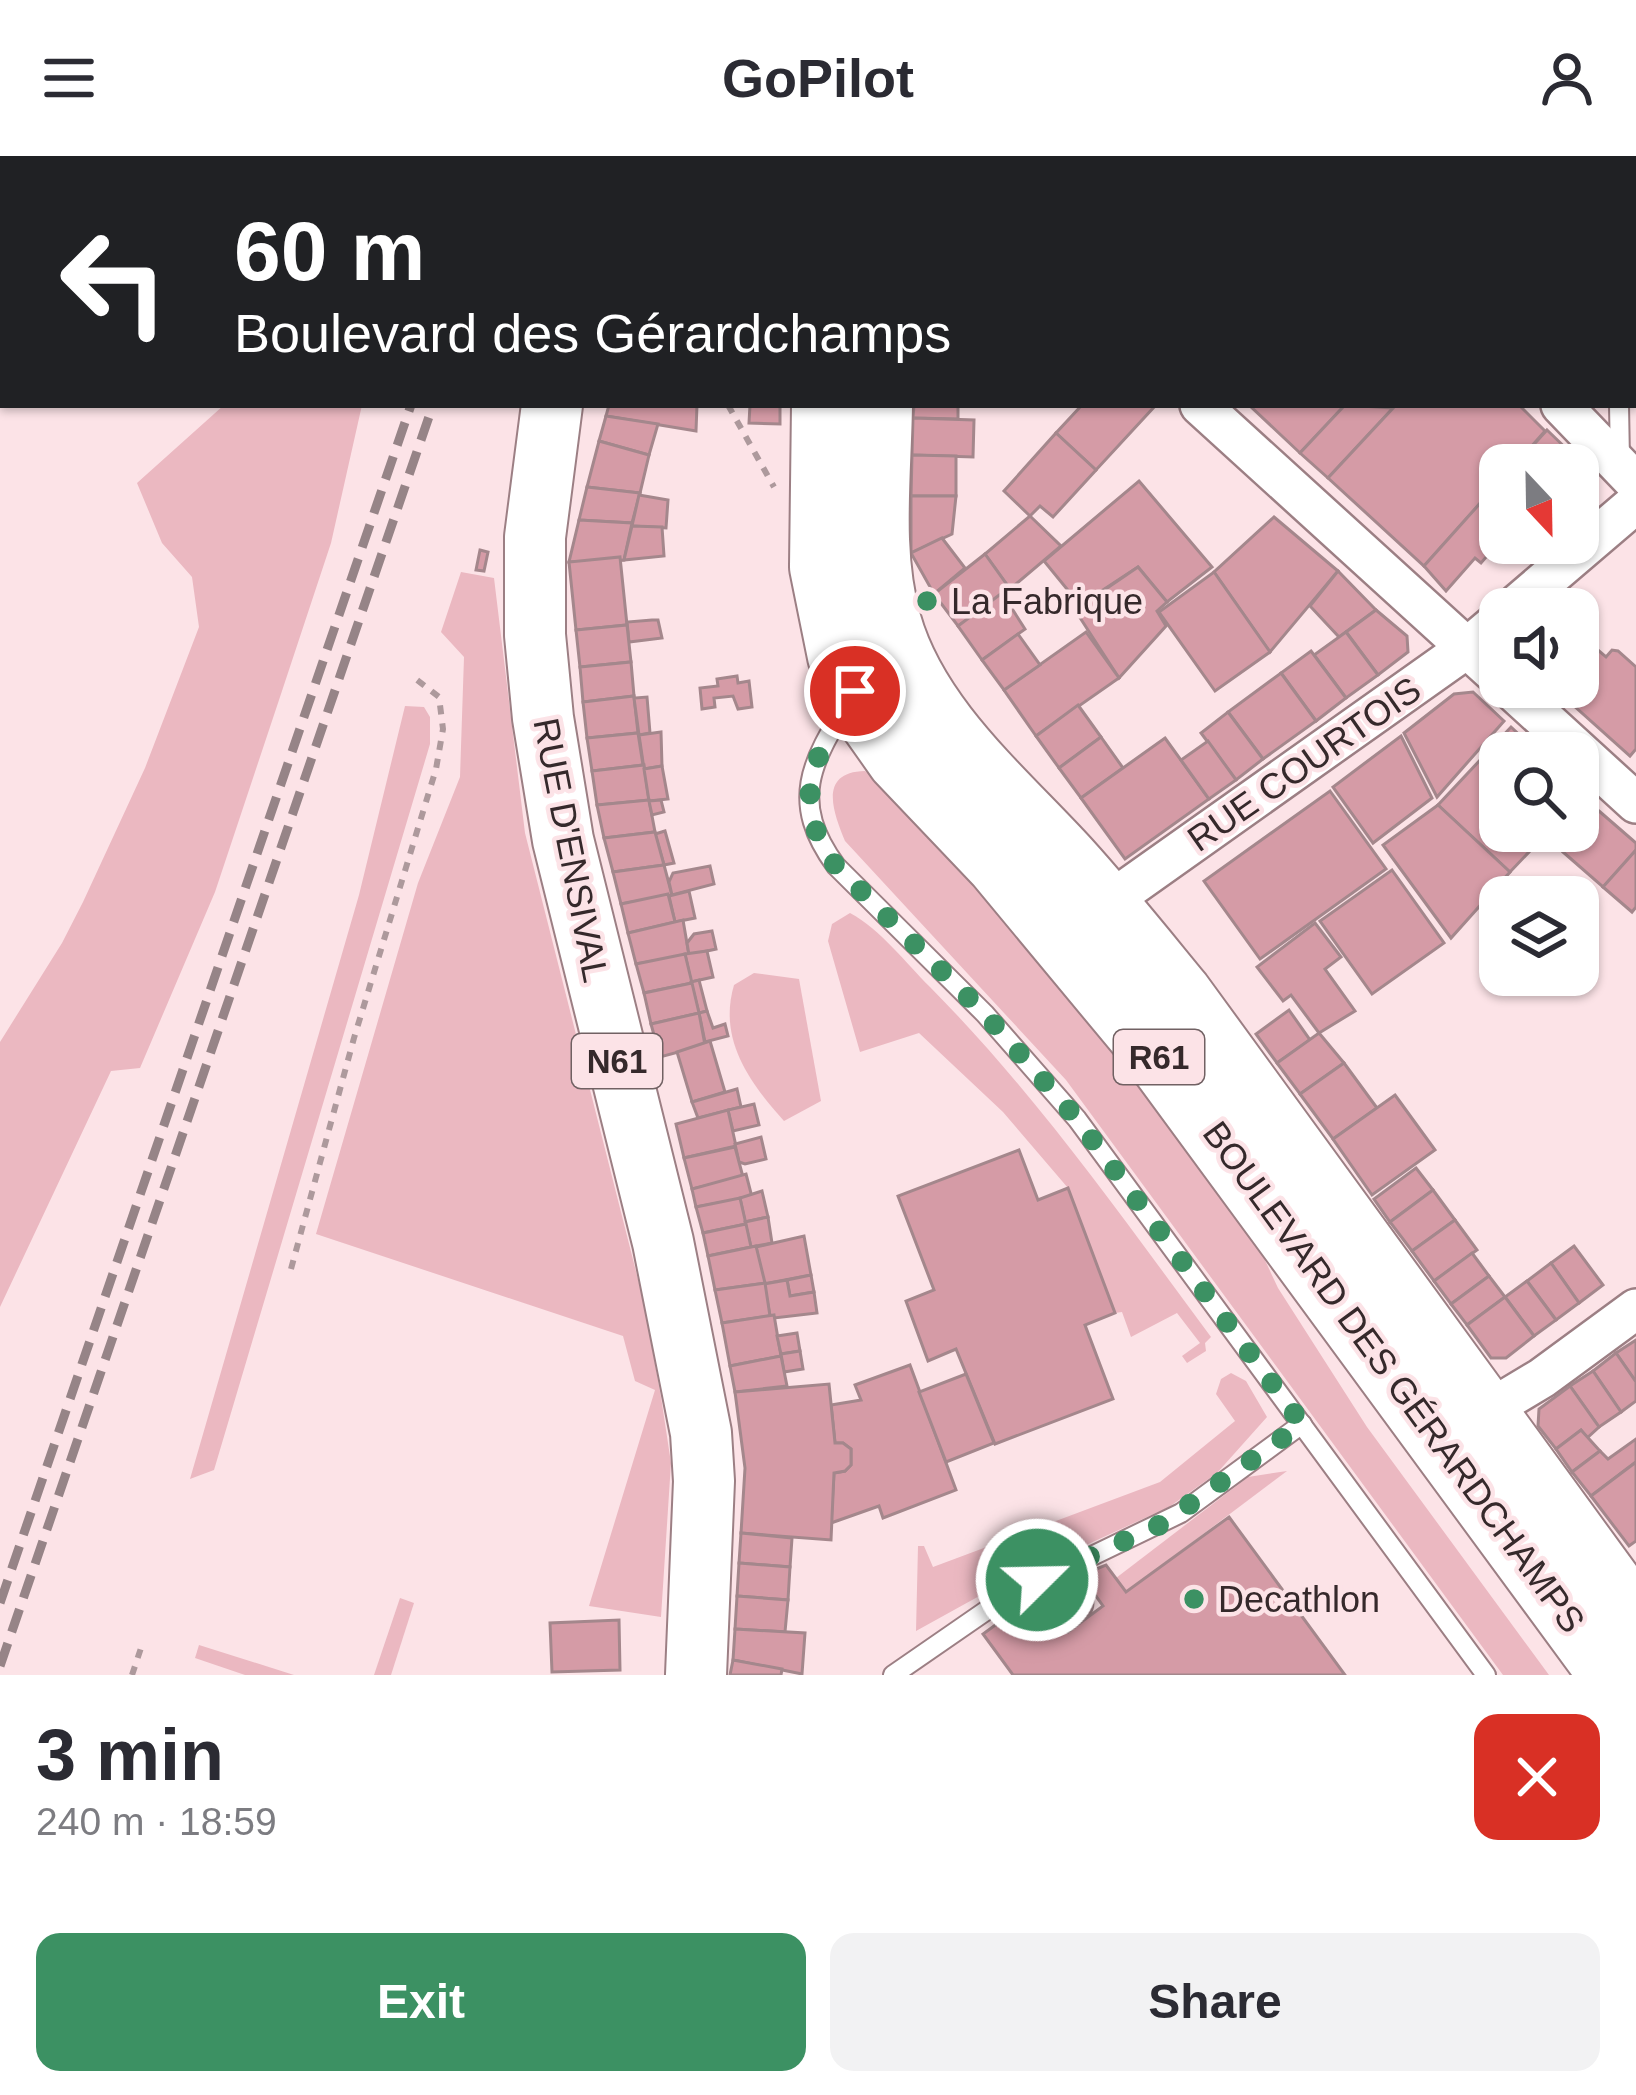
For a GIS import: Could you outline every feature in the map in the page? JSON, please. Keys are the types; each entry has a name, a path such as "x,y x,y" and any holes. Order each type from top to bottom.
{"highway":[{"name":"BOULEVARD DES GÉRARDCHAMPS","path":"825,408 824,568 831,620 855,691 900,759 998,862 1463,1426 1636,1622"},
{"name":"BOULEVARD DES GÉRARDCHAMPS","path":"879,408 876,548 882,597 897,650 947,731 1106,904 1179,995 1463,1426 1613,1675"}],"main road":[{"name":"RUE D'ENSIVAL","path":"570,408 543,485 535,537 535,635 555,799 671,1280 701,1433 704,1481 689,1662"}],"street":[{"path":"1202,408 1479,659"},
{"path":"1564,408 1628,473"},
{"path":"1537,588 1636,503"},
{"name":"RUE COURTOIS","path":"1106,904 1479,638"},
{"path":"1532,708 1636,802"},
{"path":"1463,1426 1542,1378 1636,1309"}],"lane":[{"path":"1618,408 1628,473"},
{"path":"855,691 816,755 810,780 810,806 820,844 836,866 985,1014 1077,1119 1486,1675"},
{"path":"893,1675 1003,1599 1181,1513 1302,1424"}],"path":[{"path":"730,408 784,499"},
{"path":"291,1269 436,769 442,729 439,697 417,680"},
{"path":"132,1675 144,1648"}],"shaded area":[{"path":"221,408 361,408 331,543 215,892 140,1068 111,1071 0,1307 0,1042 83,902 145,768 199,627 192,577 162,543 137,483"},
{"path":"461,572 494,578 525,833 644,1303 671,1463 661,1617 589,1606 655,1390 635,1381 623,1336 316,1234 418,883 460,777 464,657 441,632"},
{"path":"405,706 424,707 430,717 430,744 214,1470 190,1479 359,895"},
{"path":"865,771 1011,923 1095,1024 1249,1226 1278,1288 1367,1427 1549,1675 1503,1675 1066,1080 845,841 836,818 835,786 850,773"},
{"path":"850,913 893,947 1042,1113 1211,1337 1205,1343 1206,1351 1187,1363 1182,1356 1200,1343 1177,1313 1131,1337 1122,1312 1115,1313 1068,1188 1003,1112 919,1033 860,1052 828,941 832,924"},
{"path":"754,973 799,979 821,1101 784,1121 740,1059 730,1024 734,985"},
{"path":"1231,1373 1246,1381 1267,1417 1217,1473 1169,1507 1001,1584 916,1631 918,1546 924,1546 933,1567 1160,1482 1235,1421 1216,1394 1221,1379"},
{"path":"1287,1471 1126,1592 1116,1578 1248,1477"},
{"path":"400,1598 414,1603 391,1675 374,1675"},
{"path":"199,1645 294,1675 245,1675 195,1658"}],"building":[{"path":"608,408 697,408 696,431 606,416"},
{"path":"750,408 780,408 780,424 749,423"},
{"path":"914,408 958,408 958,419 913,418"},
{"path":"1079,408 1153,408 1096,470 1056,433"},
{"path":"1252,408 1342,408 1300,453"},
{"path":"1342,408 1393,408 1328,478 1300,453"},
{"path":"1393,408 1522,408 1545,431 1534,444 1479,444 1479,504 1424,566 1328,478"},
{"path":"606,416 658,424 649,455 599,441"},
{"path":"913,418 974,420 973,457 912,455"},
{"path":"1547,430 1562,444 1534,444"},
{"path":"1056,433 1096,470 1053,517 1040,506 1030,516 1004,491"},
{"path":"599,441 649,455 640,493 587,487"},
{"path":"912,455 956,456 956,496 911,496"},
{"path":"1139,481 1212,567 1167,602 1138,567 1080,605 1044,561"},
{"path":"587,487 640,493 632,523 579,520"},
{"path":"639,495 668,500 666,528 632,526"},
{"path":"911,496 956,496 952,534 911,553"},
{"path":"1479,504 1479,561 1475,558 1446,591 1424,566"},
{"path":"1030,516 1061,546 1010,589 985,554"},
{"path":"1274,517 1338,571 1270,652 1214,572"},
{"path":"579,520 632,523 624,560 569,562"},
{"path":"632,526 662,527 664,556 624,560"},
{"path":"942,538 965,568 934,594 911,553"},
{"path":"480,550 488,552 484,571 476,570"},
{"path":"985,554 1010,589 958,626 934,594"},
{"path":"620,557 627,625 576,630 569,562"},
{"path":"1138,567 1167,602 1157,611 1166,626 1119,678 1075,610"},
{"path":"1338,571 1376,610 1339,637 1310,606"},
{"path":"1214,572 1270,652 1215,691 1159,612"},
{"path":"1002,593 1025,629 982,660 958,626"},
{"path":"1376,610 1407,636 1408,652 1378,675 1346,632"},
{"path":"658,620 662,638 629,642 627,622"},
{"path":"627,625 631,662 580,667 576,630"},
{"path":"1086,632 1119,678 1036,736 1004,690"},
{"path":"1346,632 1378,675 1346,698 1314,655"},
{"path":"1018,634 1040,665 1004,690 982,660"},
{"path":"1311,651 1346,698 1316,721 1281,673"},
{"path":"1599,651 1606,657 1618,651 1636,667 1636,749 1630,756 1576,708 1599,708"},
{"path":"631,662 634,696 583,702 580,667"},
{"path":"1281,673 1316,721 1263,759 1228,712"},
{"path":"737,676 738,683 749,681 752,707 738,709 733,696 714,698 715,707 702,709 700,688 718,686 717,679"},
{"path":"1473,692 1479,698 1479,708 1490,708 1504,721 1494,732 1479,732 1479,749 1437,797 1404,733 1454,694"},
{"path":"634,696 638,733 587,738 583,702"},
{"path":"647,697 650,733 639,735 634,698"},
{"path":"1078,705 1101,737 1059,768 1036,736"},
{"path":"1228,712 1263,759 1236,780 1201,733"},
{"path":"661,732 662,766 644,769 639,735"},
{"path":"638,733 643,765 592,771 587,738"},
{"path":"1401,736 1432,798 1373,843 1333,787"},
{"path":"1101,737 1123,768 1081,798 1059,768"},
{"path":"1165,738 1209,799 1125,859 1081,798"},
{"path":"1208,741 1236,780 1209,799 1181,760"},
{"path":"1479,761 1479,843 1438,805"},
{"path":"644,765 649,800 597,805 592,771"},
{"path":"662,766 668,799 649,801 644,769"},
{"path":"1330,791 1386,869 1260,959 1204,881"},
{"path":"649,800 655,832 604,838 597,805"},
{"path":"661,800 664,812 652,815 649,801"},
{"path":"1438,805 1479,843 1479,852 1489,852 1510,872 1479,876 1479,907 1451,938 1383,845"},
{"path":"1599,811 1636,843 1636,850 1603,887 1599,876 1590,876 1563,852 1599,852"},
{"path":"665,831 674,863 664,865 655,834"},
{"path":"655,832 664,865 613,872 604,838"},
{"path":"1636,850 1636,907 1632,912 1603,887"},
{"path":"1489,852 1529,852 1510,872"},
{"path":"664,865 672,895 621,904 613,872"},
{"path":"710,866 714,884 672,895 673,873"},
{"path":"1392,870 1444,943 1372,994 1320,921"},
{"path":"689,891 695,918 675,922 669,896"},
{"path":"668,894 675,922 628,933 621,904"},
{"path":"683,920 689,955 636,964 628,933"},
{"path":"1315,923 1341,957 1325,969 1355,1011 1319,1033 1291,995 1283,1001 1257,967"},
{"path":"712,931 716,949 689,955 687,943 694,934"},
{"path":"707,951 713,977 691,982 685,954"},
{"path":"685,954 692,983 644,993 636,964"},
{"path":"699,980 707,1011 699,1013 691,982"},
{"path":"692,983 699,1013 651,1024 644,993"},
{"path":"1289,1010 1310,1040 1277,1063 1256,1034"},
{"path":"707,1011 713,1028 725,1024 728,1036 705,1042 699,1013"},
{"path":"699,1013 705,1045 660,1057 651,1024"},
{"path":"1319,1033 1344,1063 1300,1094 1277,1063"},
{"path":"710,1041 725,1092 692,1102 677,1052"},
{"path":"1344,1063 1377,1108 1333,1139 1300,1094"},
{"path":"737,1089 741,1107 698,1118 692,1102"},
{"path":"1395,1095 1435,1150 1372,1195 1333,1139"},
{"path":"754,1104 759,1125 733,1131 728,1110"},
{"path":"728,1110 736,1146 684,1158 676,1124"},
{"path":"761,1137 766,1159 739,1162 735,1144"},
{"path":"735,1147 743,1177 692,1189 684,1158"},
{"path":"1019,1150 1038,1200 1068,1188 1115,1313 1085,1325 1113,1399 995,1444 956,1349 928,1361 906,1301 934,1290 898,1196"},
{"path":"1416,1168 1433,1190 1390,1222 1374,1199"},
{"path":"746,1174 752,1197 696,1207 692,1189"},
{"path":"1433,1190 1455,1220 1412,1251 1390,1222"},
{"path":"762,1191 768,1217 745,1222 740,1198"},
{"path":"740,1198 746,1224 703,1233 696,1207"},
{"path":"768,1217 772,1243 751,1247 745,1222"},
{"path":"1455,1220 1477,1250 1434,1281 1412,1251"},
{"path":"746,1224 751,1247 708,1256 703,1233"},
{"path":"804,1236 811,1275 764,1284 756,1247"},
{"path":"756,1246 765,1283 715,1290 708,1256"},
{"path":"1574,1246 1603,1285 1579,1303 1551,1263"},
{"path":"1472,1253 1489,1276 1451,1304 1434,1281"},
{"path":"1551,1263 1579,1303 1556,1320 1527,1281"},
{"path":"811,1275 814,1292 790,1296 787,1280"},
{"path":"1489,1276 1505,1297 1467,1325 1451,1304"},
{"path":"787,1280 790,1296 814,1292 817,1313 770,1316 764,1284"},
{"path":"1527,1281 1556,1320 1534,1336 1505,1297"},
{"path":"765,1283 770,1316 722,1323 715,1290"},
{"path":"1505,1297 1534,1336 1506,1358 1491,1358 1467,1325"},
{"path":"774,1315 781,1356 730,1366 722,1323"},
{"path":"797,1333 800,1351 781,1354 777,1336"},
{"path":"1636,1340 1636,1382 1616,1353"},
{"path":"800,1351 803,1369 784,1372 781,1354"},
{"path":"1616,1353 1636,1382 1636,1401 1621,1412 1593,1371"},
{"path":"781,1356 787,1386 735,1392 730,1366"},
{"path":"910,1365 956,1490 883,1518 879,1506 831,1523 834,1473 851,1465 851,1449 835,1443 831,1405 861,1400 855,1385"},
{"path":"1593,1371 1621,1412 1599,1427 1570,1386"},
{"path":"966,1374 994,1443 946,1462 919,1392"},
{"path":"829,1384 835,1443 851,1449 851,1465 834,1473 831,1540 741,1533 745,1468 735,1392"},
{"path":"1570,1386 1599,1427 1587,1438 1581,1430 1556,1449 1538,1426 1539,1409"},
{"path":"1581,1430 1600,1451 1572,1472 1556,1449"},
{"path":"1636,1439 1636,1462 1591,1496 1572,1472 1600,1451 1608,1459"},
{"path":"1636,1462 1636,1541 1629,1546 1591,1496"},
{"name":"Decathlon","path":"1229,1517 1345,1675 1013,1675 983,1634 1039,1593 1068,1632 1103,1606 1081,1575 1106,1565 1126,1592"},
{"path":"741,1533 792,1538 790,1567 739,1563"},
{"path":"739,1563 790,1567 788,1600 737,1596"},
{"path":"1074,1584 1087,1590 1093,1603 1087,1616 1074,1622 1061,1616 1055,1603 1061,1590"},
{"path":"737,1596 788,1600 785,1632 735,1629"},
{"path":"619,1620 620,1670 552,1672 550,1623"},
{"path":"735,1629 805,1633 802,1674 733,1660"},
{"path":"733,1660 782,1669 781,1675 730,1675"}],"railway":[{"path":"0,1603 410,408"},
{"path":"0,1666 432,408"}],"place":[{"name":"La Fabrique","path":"927,601"},
{"name":"Decathlon","path":"1194,1599"}],"route":[{"path":"855,691 816,755 810,780 810,806 820,844 836,866 985,1014 1077,1119 1302,1424 1181,1513 1037,1580"}]}
